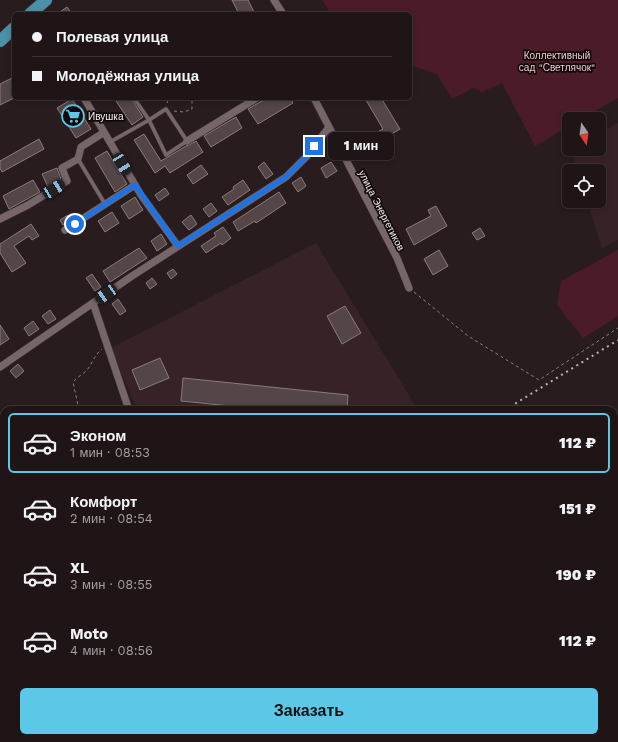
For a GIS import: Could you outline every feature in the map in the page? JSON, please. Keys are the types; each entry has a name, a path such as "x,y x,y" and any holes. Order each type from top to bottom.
{"main road":[{"path":"34,12 46,0"},
{"path":"0,41 12,30"}],"street":[{"path":"274,0 282,12"},
{"path":"85,100 135,185 178,246"},
{"path":"187,141 254,100"},
{"name":"улица Энергетиков","path":"315,100 396,258 409,288"},
{"path":"0,367 178,246 286,177 307,156 328,128"},
{"path":"0,219 28,205 67,181 62,168 78,159 81,147 103,132"},
{"path":"65,230 135,185"},
{"path":"93,303 128,406"}],"lane":[{"path":"109,143 149,120 166,109 187,141 166,155 149,120 135,100"},
{"path":"78,159 105,204"}],"path":[{"path":"175,112 184,112 192,109 192,100"},
{"path":"409,288 468,336 539,380 618,328"},
{"path":"78,406 73,382 76,378 86,372 98,352 107,345"}],"shaded area":[{"path":"618,123 618,240 602,248 589,208 606,208 606,164 576,164 573,156 606,156 606,129"},
{"path":"316,243 416,406 135,406 111,348"}],"green space":[{"name":"Коллективный сад \"Светлячок\"","path":"322,0 618,0 618,98 593,112 562,112 562,130 535,146 502,83 482,92 473,88 452,99 437,74 412,66 412,12 330,12"},
{"path":"618,250 618,316 583,338 557,305 561,281"}],"building":[{"path":"232,0 248,0 254,12 238,12"},
{"path":"67,7 71,12 60,12"},
{"path":"12,78 12,99 0,105 0,84"},
{"path":"73,100 91,129 76,138 57,108"},
{"path":"115,100 132,100 143,117 132,125"},
{"path":"264,100 291,100 293,103 258,124 248,109"},
{"path":"366,100 382,100 400,129 380,141 385,149 369,159 359,142 383,129"},
{"path":"236,117 242,128 211,147 204,136"},
{"path":"144,134 161,161 196,141 203,152 170,173 165,166 155,173 134,140"},
{"path":"39,139 44,149 2,172 0,168 0,161"},
{"path":"107,151 127,184 115,192 95,158"},
{"path":"264,162 273,174 266,179 258,167"},
{"path":"331,162 337,171 326,178 321,168"},
{"path":"201,165 208,174 193,184 187,175"},
{"path":"57,168 61,179 48,187 42,174"},
{"path":"301,177 306,186 298,192 292,183"},
{"path":"33,180 40,192 9,209 3,196"},
{"path":"243,180 250,190 228,205 222,197 234,189 233,187"},
{"path":"165,188 169,194 159,201 155,195"},
{"path":"279,192 286,203 256,223 255,221 238,231 233,222"},
{"path":"135,197 143,210 129,219 121,206"},
{"path":"211,203 217,211 209,217 203,209"},
{"path":"436,206 447,226 414,245 406,229 431,216 428,210"},
{"path":"112,212 119,223 105,232 98,221"},
{"path":"68,215 71,220 63,225 60,220"},
{"path":"191,215 197,224 189,230 182,222"},
{"path":"31,224 39,236 32,240 29,236 14,246 26,263 12,272 0,253 0,244"},
{"path":"223,227 231,238 222,245 221,243 206,253 201,246 216,236 214,233"},
{"path":"480,228 485,236 477,240 472,233"},
{"path":"161,234 167,244 157,251 151,241"},
{"path":"139,248 147,258 110,282 103,271"},
{"path":"439,250 448,266 433,275 424,259"},
{"path":"173,269 177,274 171,279 167,273"},
{"path":"92,274 101,287 95,291 86,278"},
{"path":"152,278 157,284 150,289 146,283"},
{"path":"118,299 126,311 120,315 112,304"},
{"path":"345,306 361,333 342,344 327,316"},
{"path":"50,310 56,319 48,324 42,316"},
{"path":"33,321 39,329 29,336 24,328"},
{"path":"0,325 9,339 0,345"},
{"path":"160,358 169,378 140,390 132,370"},
{"path":"18,364 24,371 16,378 10,371"},
{"path":"183,378 348,395 347,406 230,406 181,401"}],"railway":[{"path":"511,406 618,340"}],"place":[{"name":"Ивушка","path":"73,116"}],"route":[{"path":"75,224 135,185 178,246 286,177 307,156 314,146"}]}
